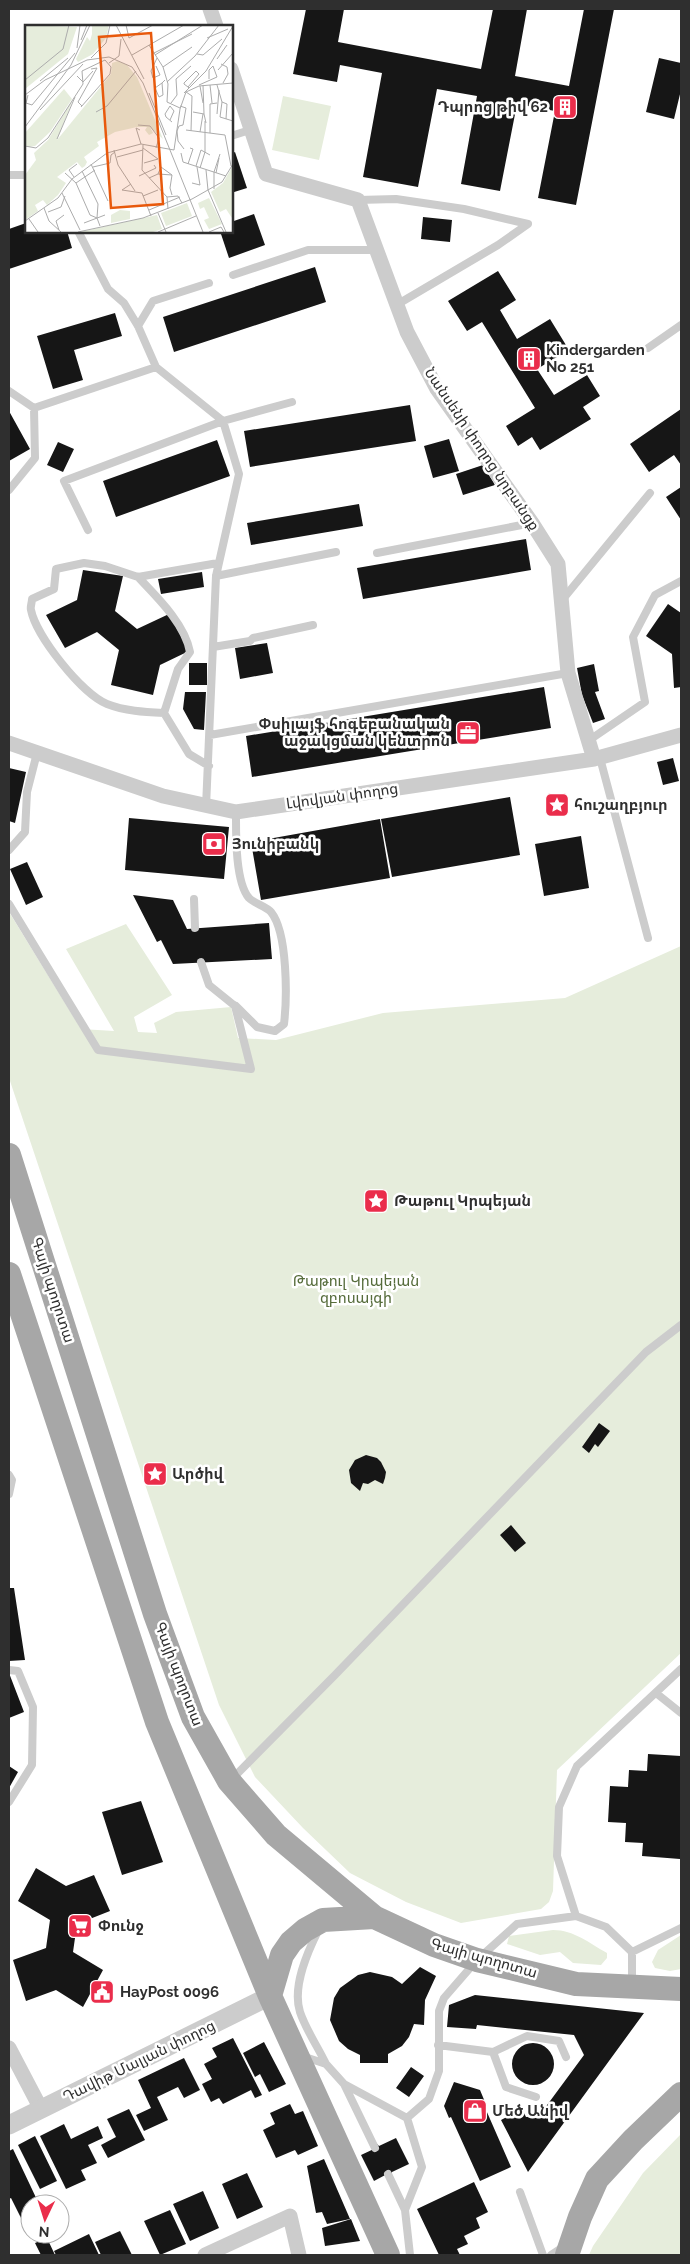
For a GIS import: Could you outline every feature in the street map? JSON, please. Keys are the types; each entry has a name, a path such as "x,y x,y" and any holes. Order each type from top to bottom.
{"main road":[{"name":"Գայի պողոտա","path":"9,1155 155,1614 193,1717 229,1781 276,1835 374,1917 434,1945 477,1960 576,1984 681,1990"},
{"path":"9,1274 157,1722 295,2054 388,2255"},
{"path":"270,1996 282,1955 291,1942 323,1920 374,1917"},
{"path":"569,2248 597,2179 633,2140 681,2094"}],"street":[{"path":"210,9 216,25"},
{"path":"232,72 253,129 266,174 358,200"},
{"name":"Նանսենի փողոց նրբանցք","path":"358,200 407,332 438,389 532,523 558,564 568,673 588,741 597,758"},
{"name":"Լվովյան փողոց","path":"9,743 163,796 206,807 236,812 597,758 681,735"},
{"name":"Դավիթ Մալյան փողոց","path":"9,2125 270,1996"},
{"path":"9,2048 41,2109"},
{"path":"205,2255 290,2216 299,2255"}],"lane":[{"path":"232,136 253,129"},
{"path":"9,175 25,175"},
{"path":"358,200 396,199 464,209 528,224 498,245 398,304"},
{"path":"79,232 108,289 124,303 138,326 156,367 223,421 239,474 216,576 206,807"},
{"path":"233,275 308,250 377,250"},
{"path":"138,326 153,301 209,283"},
{"path":"648,348 681,325"},
{"path":"34,408 156,367"},
{"path":"9,391 34,408"},
{"path":"88,530 64,481 223,421 292,402"},
{"path":"9,490 35,458 34,408"},
{"path":"561,600 650,493"},
{"path":"377,553 532,523"},
{"path":"216,576 336,552"},
{"path":"164,713 122,709 105,704 74,678 51,648 30,609 32,599 54,589 56,569 84,563 105,566 138,577 169,610 188,644 190,652 178,669 164,713 189,754 209,766"},
{"path":"138,577 218,563"},
{"path":"588,741 645,702 633,637 655,595 681,582"},
{"path":"213,647 250,641 253,638 313,625"},
{"path":"210,735 568,673"},
{"path":"9,850 25,832 27,792 37,752"},
{"path":"597,758 648,938"},
{"path":"200,962 209,985 257,1027 275,1031 284,1024 286,1006 283,938 271,912 248,897 242,884 236,836 236,812"},
{"path":"194,899 195,928"},
{"path":"9,904 98,1050 252,1068 235,1006"},
{"path":"229,1781 335,1675 646,1352 681,1325"},
{"path":"9,1475 12,1480 9,1494"},
{"path":"576,1916 557,1856 559,1807 577,1766 681,1669"},
{"path":"9,1670 18,1671 33,1707 32,1765 9,1802"},
{"path":"656,1693 681,1713"},
{"path":"408,2118 429,2099 439,2070 439,2011 444,1998 477,1960 517,1924 576,1916 606,1927 632,1952 632,1988"},
{"path":"323,1920 309,1949 298,1994 300,2013 326,2064 344,2084 375,2148"},
{"path":"632,1952 681,1928"},
{"path":"438,2045 493,2052 526,2036 559,2040 566,2057"},
{"path":"493,2052 506,2087 536,2098"},
{"path":"295,2054 326,2064"},
{"path":"344,2084 408,2118 422,2168 404,2210"},
{"path":"388,2174 404,2210 410,2255"},
{"path":"520,2192 542,2255"},
{"path":"552,2255 569,2248"}],"green space":[{"path":"283,96 331,106 319,160 272,150"},
{"name":"Թաթուլ Կրպեյան զբոսայգի","path":"9,912 81,1029 114,1031 66,949 126,924 172,995 134,1017 138,1032 157,1033 154,1023 176,1012 231,1007 238,1038 276,1040 383,1013 565,998 681,946 681,1653 557,1770 553,1891 549,1902 541,1909 461,1923 406,1902 350,1873 303,1828 255,1777 219,1705 9,1078"},
{"path":"553,1930 568,1932 581,1938 607,1953 607,1958 601,1965 573,1963 560,1952 540,1955 507,1944 509,1936"},
{"path":"681,1935 681,1969 670,1971 655,1968 652,1962 658,1950"},
{"path":"681,2134 681,2255 589,2255 593,2246 643,2173"}],"building":[{"name":"Դպրոց թիվ 62","path":"306,9 344,9 338,42 481,69 493,9 527,9 515,76 569,86 584,9 614,9 576,205 538,198 555,111 517,104 500,191 461,184 477,96 437,89 418,187 363,177 382,73 340,65 337,82 293,74"},
{"path":"659,58 681,63 681,90 674,119 646,112"},
{"path":"235,152 247,188 232,193 232,154"},
{"path":"254,214 265,245 229,258 220,232 232,232 232,222"},
{"path":"423,217 452,220 450,242 421,239"},
{"path":"25,223 25,232 67,232 72,248 9,269 9,229"},
{"path":"315,267 326,302 174,352 163,317"},
{"name":"Kindergarden No 251","path":"498,271 516,300 500,310 517,339 550,319 569,350 537,369 554,395 587,375 600,396 583,407 591,419 540,450 532,437 518,446 506,426 535,408 482,322 467,331 448,301"},
{"path":"115,313 122,336 74,350 83,380 53,389 37,336"},
{"path":"410,405 416,441 250,467 244,431"},
{"path":"681,409 681,465 674,455 649,472 630,444"},
{"path":"9,411 30,449 9,461"},
{"path":"449,439 459,471 433,478 424,446"},
{"path":"217,440 230,476 116,517 103,481"},
{"path":"58,442 74,449 63,472 47,465"},
{"path":"483,465 495,485 463,495 456,474"},
{"path":"681,487 681,520 666,497"},
{"path":"359,504 363,526 251,545 247,523"},
{"path":"526,539 531,570 363,599 357,568"},
{"path":"83,570 123,576 115,611 137,629 169,614 189,651 160,665 153,695 111,685 119,650 97,632 65,648 46,615 77,600"},
{"path":"202,572 204,587 161,594 158,579"},
{"path":"668,604 681,613 681,687 674,688 672,654 646,636"},
{"path":"267,643 273,673 240,679 235,648"},
{"path":"189,663 207,663 207,685 189,685"},
{"path":"594,664 599,691 595,692 605,719 593,723 582,695 577,668"},
{"path":"544,687 551,728 252,777 246,736"},
{"path":"185,692 206,692 204,730 194,729 183,709"},
{"path":"673,758 679,781 663,785 657,762"},
{"path":"9,768 26,772 15,823 9,821"},
{"path":"510,797 520,855 392,877 381,819"},
{"path":"129,818 229,827 224,879 125,870"},
{"path":"380,819 390,878 261,900 251,842"},
{"path":"581,836 589,888 544,896 535,844"},
{"path":"27,862 43,897 26,905 10,869"},
{"path":"133,895 173,900 187,929 269,923 272,959 173,964 161,940 157,942"},
{"path":"599,1423 610,1431 598,1447 595,1444 589,1453 582,1447"},
{"path":"366,1455 377,1458 381,1462 386,1472 385,1478 383,1484 375,1480 368,1484 363,1483 360,1491 351,1483 349,1470 355,1460"},
{"path":"511,1525 526,1543 515,1552 500,1535"},
{"path":"9,1588 14,1588 25,1660 9,1661"},
{"path":"9,1673 24,1712 9,1718"},
{"path":"648,1754 681,1756 680,1859 642,1856 643,1843 625,1842 626,1823 608,1822 610,1786 628,1787 629,1770 647,1771"},
{"path":"9,1766 18,1772 9,1788"},
{"path":"141,1801 163,1862 122,1875 102,1812"},
{"path":"36,1868 66,1886 94,1875 110,1911 77,1924 73,1952 103,1970 83,2007 56,1990 26,2001 13,1960 46,1948 50,1920 18,1901"},
{"path":"420,1967 436,1976 425,2000 424,2025 414,2024 409,2037 402,2046 388,2054 388,2063 360,2063 360,2055 348,2049 339,2041 330,2020 334,1998 340,1988 358,1975 370,1972 392,1977 402,1984"},
{"path":"475,1995 644,2013 528,2172 501,2120 522,2109 526,2117 539,2116 584,2055 574,2035 477,2025 476,2029 447,2027 449,2005"},
{"path":"233,2038 262,2095 255,2098 251,2090 223,2104 219,2098 211,2102 202,2084 212,2079 204,2064 217,2057 212,2048"},
{"path":"264,2042 286,2084 269,2092 260,2074 255,2077 243,2053"},
{"path":"533,2043 548,2049 554,2064 548,2079 533,2085 518,2079 512,2064 518,2049"},
{"path":"184,2058 200,2090 184,2098 178,2087 157,2097 168,2120 144,2131 136,2115 151,2108 138,2080"},
{"path":"411,2067 424,2076 409,2097 396,2088"},
{"path":"454,2082 480,2090 485,2102 483,2103 511,2167 480,2181 451,2117 449,2118 444,2106"},
{"path":"290,2104 295,2114 303,2111 318,2146 298,2155 295,2150 276,2158 263,2130 275,2124 270,2113"},
{"path":"129,2109 145,2140 108,2158 101,2145 116,2137 107,2119"},
{"path":"64,2124 71,2139 98,2126 103,2138 88,2145 97,2163 81,2170 86,2180 66,2189 40,2136"},
{"path":"35,2136 57,2181 40,2189 18,2145"},
{"path":"396,2138 409,2164 392,2172 392,2177 389,2173 374,2181 361,2155 376,2148 375,2142 379,2146"},
{"path":"13,2149 34,2194 20,2194 20,2216 11,2198 9,2199 9,2151"},
{"path":"324,2159 350,2219 327,2224 322,2212 316,2213 307,2166"},
{"path":"247,2173 263,2207 237,2219 222,2184"},
{"path":"474,2182 488,2212 476,2218 480,2228 464,2236 468,2244 457,2249 460,2255 439,2255 417,2209"},
{"path":"203,2191 219,2228 190,2241 173,2204"},
{"path":"170,2210 186,2244 160,2255 144,2221"},
{"path":"351,2219 360,2241 325,2246 322,2228"},
{"path":"120,2231 132,2255 101,2255 95,2242"},
{"path":"89,2234 99,2255 56,2255 54,2251"},
{"path":"36,2244 50,2244 55,2255 41,2255"}],"place":[{"name":"Դպրոց թիվ 62","path":"565,107"},
{"name":"Kindergarden No 251","path":"529,359"},
{"name":"Փսիլայֆ հոգեբանական աջակցման կենտրոն","path":"468,733"},
{"name":"հուշաղբյուր","path":"557,805"},
{"name":"Յունիբանկ","path":"214,844"},
{"name":"Թաթուլ Կրպեյան","path":"376,1201"},
{"name":"Արծիվ","path":"155,1474"},
{"name":"Փունջ","path":"80,1926"},
{"name":"HayPost 0096","path":"102,1992"},
{"name":"Մեծ Անիվ","path":"475,2111"}]}
